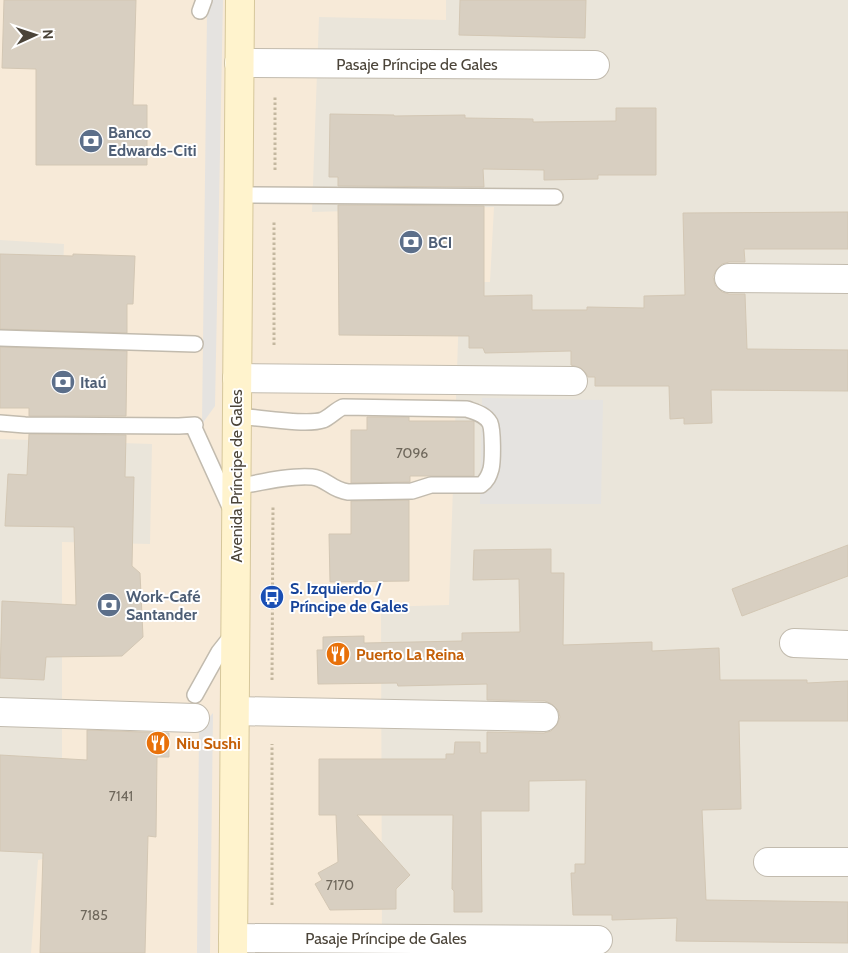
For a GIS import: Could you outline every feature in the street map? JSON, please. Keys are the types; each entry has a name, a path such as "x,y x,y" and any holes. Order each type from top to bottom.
{"main road":[{"name":"Avenida Príncipe de Gales","path":"233,945 240,0"}],"street":[{"name":"Pasaje Príncipe de Gales","path":"239,63 595,65"},
{"path":"729,278 848,279"},
{"path":"237,378 573,381"},
{"path":"794,643 848,645"},
{"path":"0,712 195,707"},
{"path":"235,711 544,716"},
{"path":"768,862 848,862"},
{"name":"Pasaje Príncipe de Gales","path":"233,945 598,940"}],"lane":[{"path":"238,195 554,197"},
{"path":"0,338 195,344"},
{"path":"236,416 314,421 325,419 343,406 467,409 482,415 490,424 492,468 486,482 481,485 430,485 412,491 338,491 321,480 312,477 296,477 236,487"},
{"path":"0,423 195,427 236,520"},
{"path":"195,707 219,652 235,630"}],"shaded area":[{"path":"0,0 848,0 848,953 0,953"},
{"path":"0,0 446,0 446,20 319,17 312,212 494,207 490,282 460,282 449,605 381,607 382,953 31,953 38,860 62,855 62,542 150,544 152,444 0,439 0,321 61,324 64,244 0,240"},
{"path":"213,0 223,0 215,406 202,424 207,14"},
{"path":"482,398 603,400 601,504 480,504"},
{"path":"213,713 210,953 197,953 199,729"}],"building":[{"path":"4,0 136,0 133,105 147,105 147,165 36,165 36,69 2,68"},
{"path":"460,0 586,0 585,38 459,35"},
{"path":"616,108 656,108 656,175 598,175 598,179 544,180 544,170 483,169 484,187 338,186 338,177 329,177 330,114 394,116 465,115 465,118 533,119 533,122 616,121"},
{"path":"338,205 484,206 484,296 532,295 532,310 587,310 587,307 644,308 644,296 685,295 683,213 848,212 848,249 744,249 745,262 722,264 716,270 713,277 715,285 722,292 745,294 747,349 848,350 848,391 711,390 712,423 684,424 684,418 670,419 669,386 595,386 595,377 588,377 581,368 571,365 571,351 485,353 483,348 469,348 469,336 339,335"},
{"path":"0,254 135,256 133,304 127,304 127,333 0,329"},
{"name":"Itaú","path":"0,347 127,351 126,416 29,416 29,408 0,408"},
{"path":"367,417 409,417 409,421 474,421 474,476 410,476 410,482 351,483 351,430 367,430"},
{"path":"29,434 126,435 125,477 134,477 132,566 140,573 143,637 122,656 46,657 44,680 0,678 2,601 76,605 74,527 5,526 8,474 27,475"},
{"path":"409,500 409,581 330,582 329,534 351,534 351,501"},
{"path":"848,545 848,576 742,616 732,589"},
{"path":"551,549 551,573 564,573 563,645 652,642 652,651 719,648 720,680 807,680 807,683 848,681 848,721 739,721 741,809 702,810 706,900 848,902 848,943 676,941 677,918 612,920 612,915 573,915 571,873 575,873 575,864 585,864 586,780 529,781 529,811 481,811 482,912 454,912 454,891 452,889 453,815 357,815 410,875 396,889 396,909 330,910 315,884 322,880 318,873 338,862 336,815 319,815 319,759 446,759 446,754 454,754 455,742 480,742 480,753 487,753 487,732 544,733 551,731 557,725 560,717 558,710 552,704 545,701 487,700 487,684 398,686 397,683 318,684 317,650 323,650 323,637 364,636 364,643 462,641 462,633 520,632 519,579 473,580 474,550"},
{"path":"87,730 169,733 169,757 157,757 156,837 148,836 145,953 40,953 43,853 0,851 0,755 87,760"}],"place":[{"name":"Banco Edwards-Citi","path":"91,141"},
{"name":"BCI","path":"411,242"},
{"name":"Itaú","path":"63,382"},
{"name":"S. Izquierdo / Príncipe de Gales","path":"272,597"},
{"name":"Work-Café Santander","path":"109,605"},
{"name":"Puerto La Reina","path":"338,654"},
{"name":"Niu Sushi","path":"158,743"}]}
